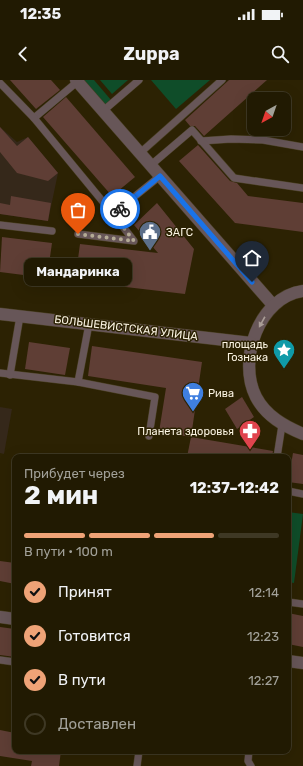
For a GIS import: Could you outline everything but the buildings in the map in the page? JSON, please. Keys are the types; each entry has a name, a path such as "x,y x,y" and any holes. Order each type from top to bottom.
{"street":[{"path":"76,81 273,305"},
{"path":"303,291 273,305 252,343 249,376 256,397 282,425 303,434"},
{"name":"БОЛЬШЕВИСТСКАЯ УЛИЦА","path":"0,314 252,343"},
{"path":"0,617 12,619"},
{"path":"291,661 303,663"}],"lane":[{"path":"103,111 139,80"},
{"path":"140,152 222,80"},
{"path":"34,118 76,81"},
{"path":"0,83 34,118 134,241 78,234"},
{"path":"151,165 192,130 234,178 303,188"},
{"path":"202,141 231,139 263,140 303,147"},
{"path":"113,214 160,176"},
{"path":"0,225 52,231"},
{"path":"10,375 20,316"},
{"path":"78,382 89,324"},
{"path":"0,373 78,382 155,397 150,436"},
{"path":"277,454 282,425"},
{"path":"291,492 303,494"},
{"path":"291,602 303,604"},
{"path":"0,660 12,662"},
{"path":"137,766 139,754"},
{"path":"249,754 248,761 251,766"}],"shaded area":[{"path":"0,127 17,142 28,137 58,173 48,221 0,214"},
{"path":"0,407 12,409 4,454 0,453"}],"green space":[{"path":"82,80 94,80 111,100 105,106"},
{"path":"100,80 128,80 112,94"},
{"path":"151,80 210,80 176,109"},
{"path":"291,512 303,514 294,583 291,582"}],"way so far":[{"path":"78,234 134,241 113,214 120,209"}],"place":[{"name":"Мандаринка","path":"78,234"},
{"name":"ЗАГС","path":"150,252"},
{"name":"площадь Гознака","path":"284,370"},
{"name":"Рива","path":"193,412"},
{"name":"Планета здоровья","path":"250,450"}],"route":[{"path":"120,209 160,176 252,282"}]}
